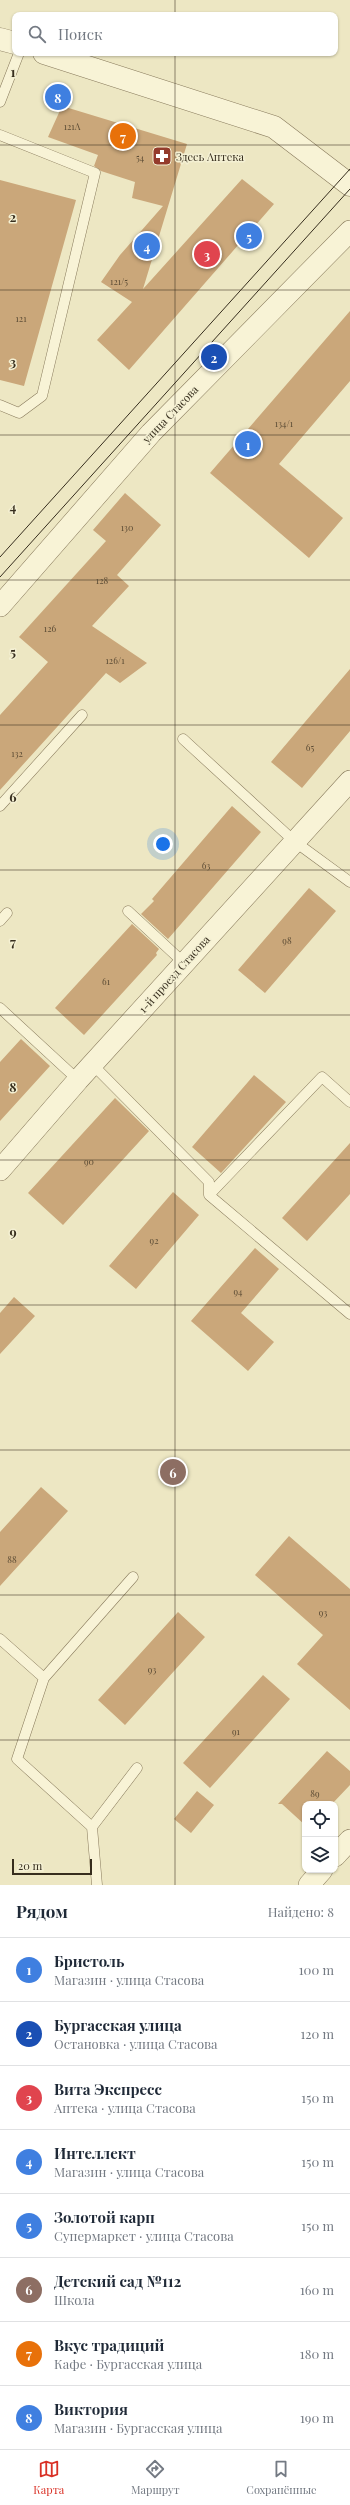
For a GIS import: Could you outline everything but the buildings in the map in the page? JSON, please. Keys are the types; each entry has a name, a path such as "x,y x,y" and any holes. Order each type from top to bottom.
{"street":[{"path":"0,39 12,42"},
{"path":"53,56 274,127 350,185"},
{"name":"улица Стасова","path":"0,606 151,432 350,231"},
{"name":"1-й проезд Стасова","path":"0,1170 78,1080 94,1066 184,963 350,781"},
{"path":"338,1853 350,1840"},
{"path":"309,1885 319,1873"}],"lane":[{"path":"0,102 18,56"},
{"path":"0,135 95,173 42,396 18,413 0,405"},
{"path":"0,806 82,715"},
{"path":"183,739 294,841 350,882"},
{"path":"128,911 184,963"},
{"path":"0,921 7,913"},
{"path":"0,1008 78,1080"},
{"path":"94,1066 209,1182 209,1195 350,1314"},
{"path":"209,1195 322,1077 350,1102"},
{"path":"92,1827 17,1759 44,1678 133,1577"},
{"path":"0,1638 44,1678"},
{"path":"97,1885 92,1827 137,1768"}],"tram line":[{"path":"0,557 350,169"},
{"path":"0,577 350,189"}],"place":[{"name":"Виктория","path":"58,97"},
{"name":"Вкус традиций","path":"123,136"},
{"name":"Здесь Аптека","path":"162,156"},
{"name":"Золотой карп","path":"249,236"},
{"name":"Интеллект","path":"147,246"},
{"name":"Вита Экспресс","path":"207,254"},
{"name":"Бургасская улица","path":"214,357"},
{"name":"Бристоль","path":"248,444"},
{"name":"Детский сад №112","path":"173,1472"}]}
